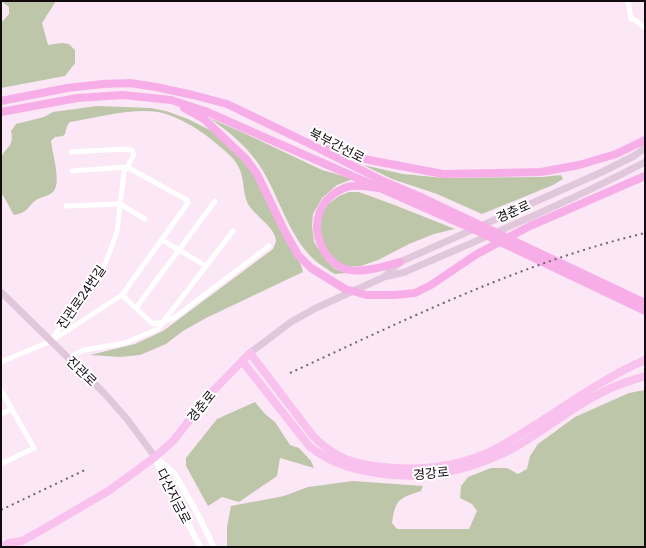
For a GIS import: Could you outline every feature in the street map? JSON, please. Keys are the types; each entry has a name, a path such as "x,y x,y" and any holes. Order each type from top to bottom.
{"highway":[{"name":"북부간선로","path":"1,101 67,88 130,83 156,86 193,94 226,104 383,181 423,198 645,303"},
{"name":"북부간선로","path":"1,112 77,98 123,95 171,100 205,111 414,202 645,311"},
{"path":"171,100 204,119 246,159 257,174 285,232 298,255 311,268 345,289 367,295 415,293 431,285 477,254 530,226 645,176"},
{"path":"310,144 369,160 443,174 541,172 579,165 616,154 645,140"},
{"path":"386,190 360,186 348,187 335,194 326,201 318,214 316,225 318,240 325,254 336,265 347,269 359,270 400,262"}],"main road":[{"name":"경춘로","path":"384,277 400,262 602,172 634,156 645,148"},
{"name":"경춘로","path":"2,547 9,543 22,545 110,490 155,457 174,441 210,394 242,360 291,322 316,308 384,277 405,272 555,206 645,162"},
{"name":"진관로","path":"1,292 104,393 127,419 155,457"},
{"name":"경강로","path":"250,353 322,446 347,460 366,465 400,469 428,468 453,464 485,454 508,442 600,383 645,360"},
{"name":"경강로","path":"242,360 310,447 324,458 340,465 367,472 394,475 429,475 458,470 483,462 510,450 597,395 624,382 645,376"}],"street":[{"path":"628,1 631,19 635,20 645,28"},
{"name":"진관로24번길","path":"51,341 66,317 98,277 108,260 117,232 124,172 134,155 132,150 123,149 72,152"},
{"path":"1,362 51,341 122,295 188,203 187,200 127,167 72,171"},
{"path":"136,308 214,202"},
{"path":"66,206 120,204 145,219"},
{"path":"68,358 84,350 124,343 158,329 233,231"},
{"path":"162,240 206,266"},
{"path":"122,295 153,324 163,322 174,318 269,246"},
{"path":"1,390 34,448 1,464"},
{"path":"1,414 12,409"},
{"name":"다산지금로","path":"155,457 164,482 182,511 200,547"},
{"name":"다산지금로","path":"155,457 174,474 195,509 214,547"}],"green space":[{"path":"1,1 56,1 42,23 48,45 62,43 69,44 75,50 75,63 65,76 1,88 1,23 9,14 9,7"},
{"path":"97,106 151,108 166,111 188,119 212,131 229,146 256,176 283,234 301,265 303,272 206,318 183,331 166,344 140,355 120,357 90,355 135,344 163,331 273,249 276,240 272,230 248,204 243,180 236,162 212,140 194,127 172,116 158,112 125,112 70,122 63,136 55,137 51,141 57,175 56,188 49,195 36,200 25,211 14,215 1,193 1,159 2,155 12,141 11,131 16,124 44,117 53,112"},
{"path":"209,118 322,170 353,179 337,185 322,198 313,214 312,225 314,242 323,256 335,269 347,273 332,273 315,261 305,250 289,225 270,184 258,163 239,142"},
{"path":"363,165 403,174 444,178 541,177 561,175 563,179 553,185 482,214 437,194 392,179"},
{"path":"349,192 359,192 455,229 434,234 409,244 378,260 361,266 348,266 336,263 321,242 320,218 327,205 339,196"},
{"path":"645,390 645,547 227,547 227,527 231,506 284,496 308,487 353,481 423,486 421,491 403,498 397,504 392,523 397,529 469,529 477,511 472,504 460,498 461,486 468,477 491,468 507,468 518,474 527,469 530,456 538,444 575,417 629,393"},
{"path":"255,402 265,414 275,422 290,445 299,448 311,461 314,468 280,458 277,476 239,502 222,497 208,506 186,466 186,458 217,419"}],"railway":[{"path":"290,373 464,294 553,260 599,245 645,233"},
{"path":"1,510 87,469"}]}
